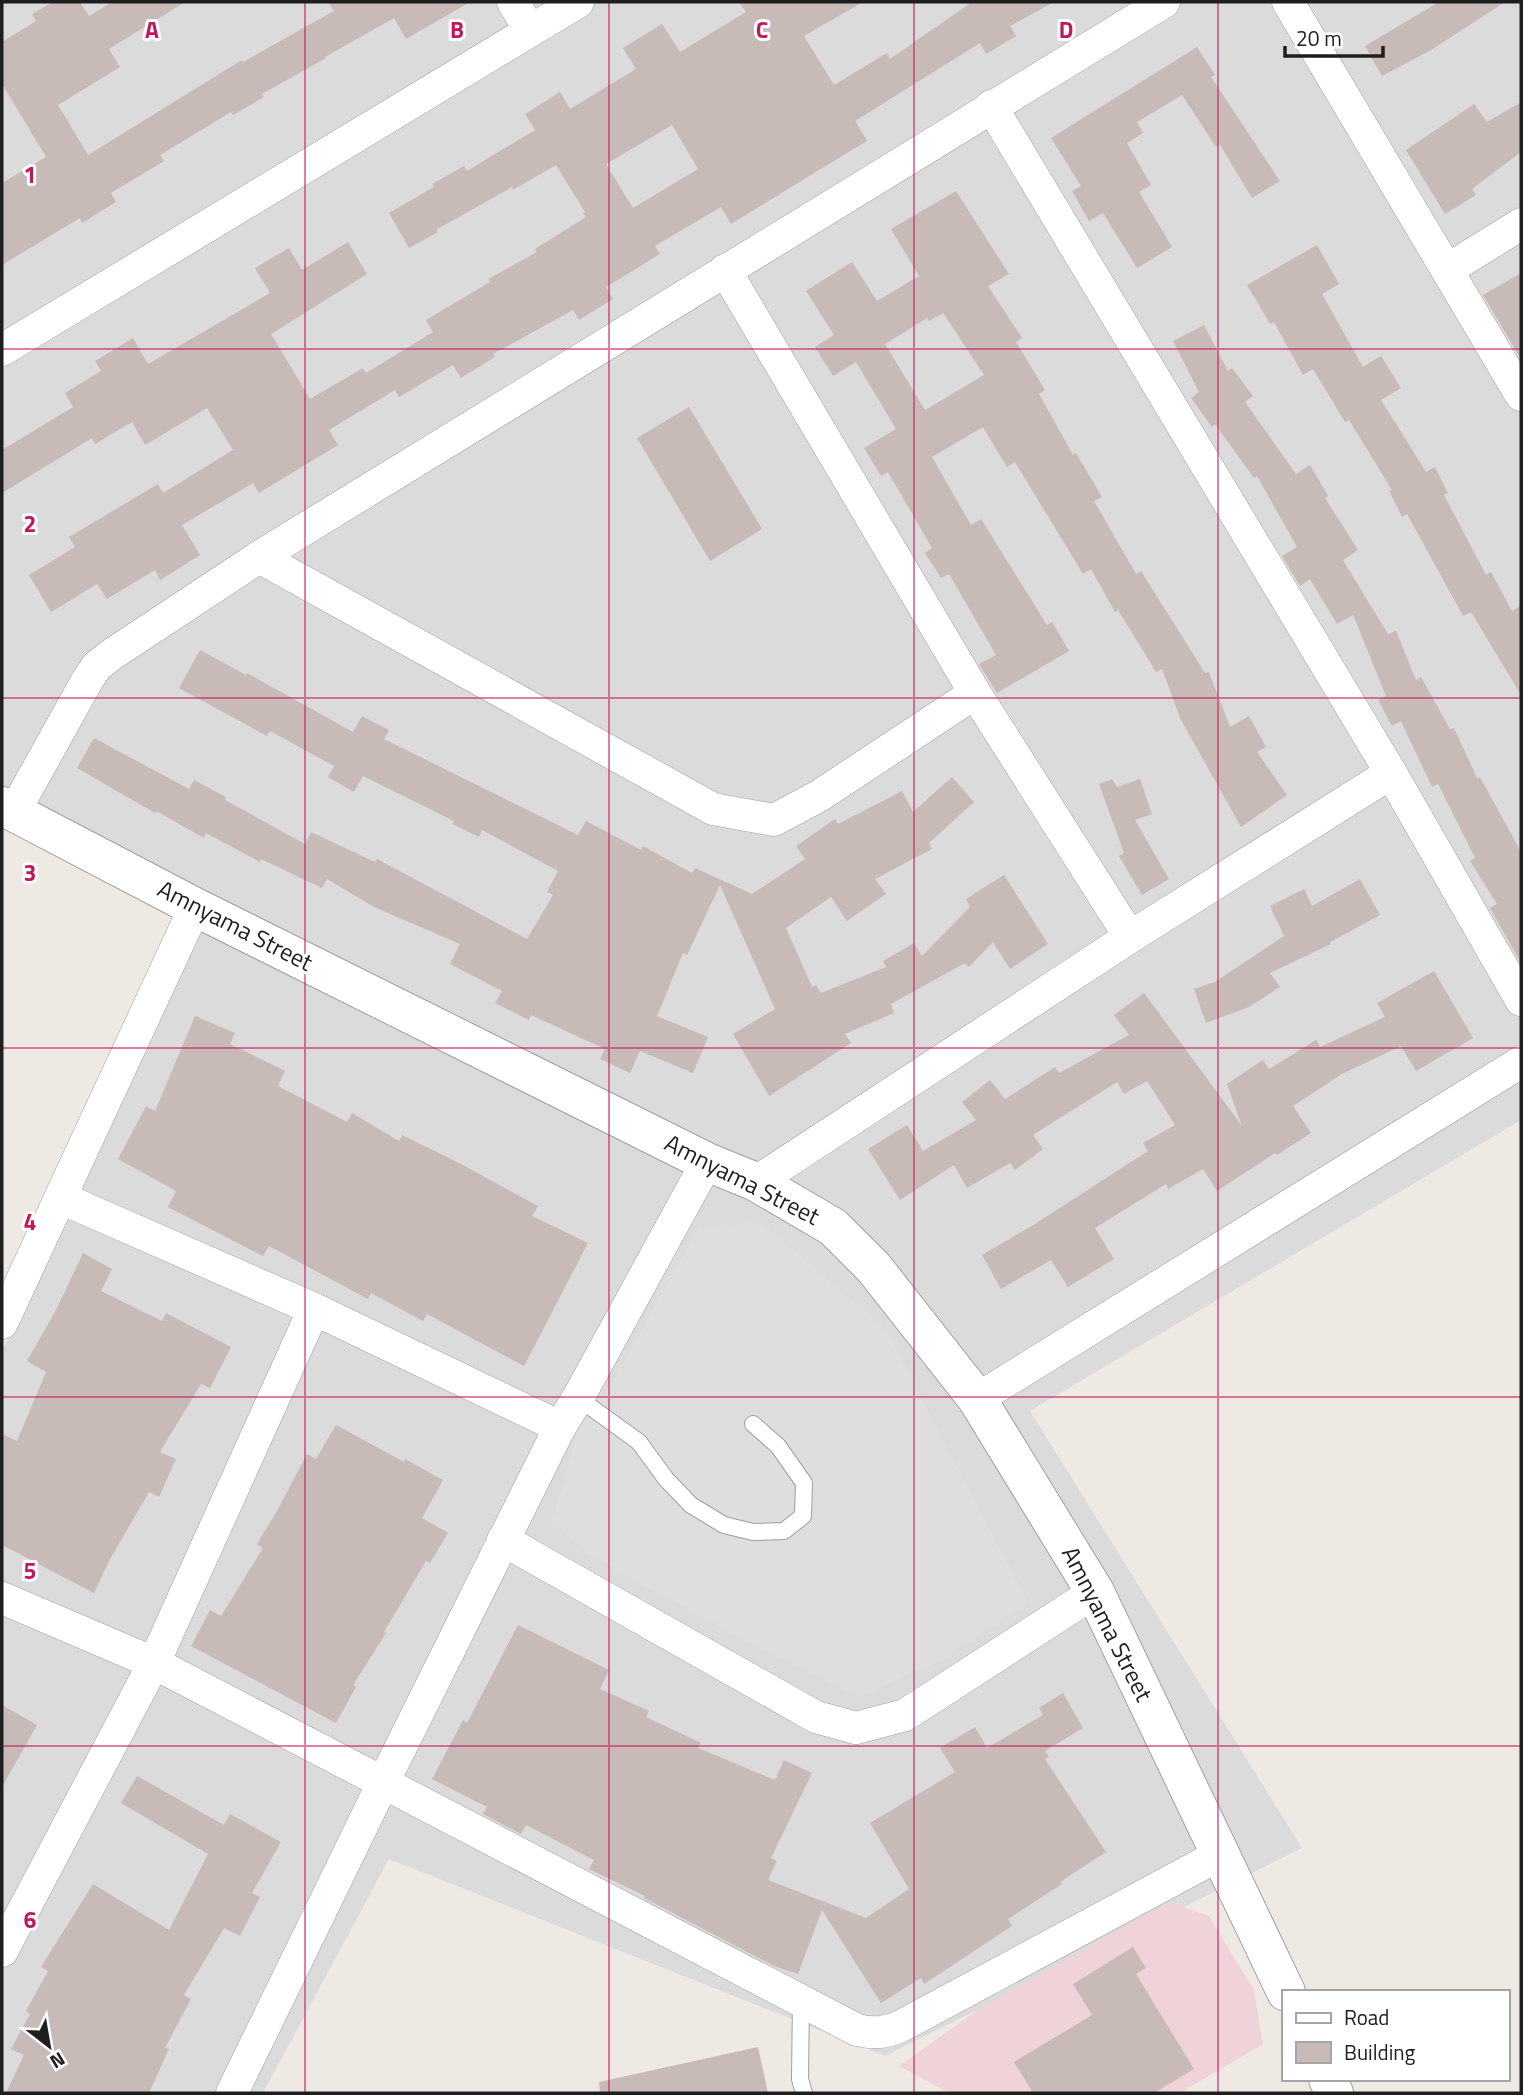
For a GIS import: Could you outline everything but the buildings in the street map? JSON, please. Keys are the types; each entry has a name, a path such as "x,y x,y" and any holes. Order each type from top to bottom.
{"street":[{"path":"513,2 530,30"},
{"path":"2,350 578,2"},
{"path":"8,809 97,666 259,557 1164,2"},
{"path":"1296,5 1521,395"},
{"path":"991,106 1391,773 1521,1000"},
{"path":"1447,270 1521,223"},
{"path":"725,270 975,693 1130,937"},
{"path":"259,557 713,809 774,820 819,796 975,693"},
{"path":"756,1182 1130,937 1391,773"},
{"name":"Amnyama Street","path":"8,809 195,907 707,1162 756,1182 833,1227 874,1268 977,1399 1095,1592 1285,1990"},
{"path":"2,1323 195,907"},
{"path":"977,1399 1521,1062"},
{"path":"232,2093 560,1427 707,1162"},
{"path":"61,1198 314,1309 560,1427"},
{"path":"2,1951 155,1663 314,1309"},
{"path":"503,1540 816,1717 856,1728 905,1715 1095,1592"},
{"path":"2,1598 155,1663 857,2030 871,2033 886,2032 1221,1854"}],"lane":[{"path":"578,1398 639,1442 666,1479 691,1504 724,1525 753,1532 784,1531 803,1516 804,1483 778,1446 753,1424"},
{"path":"801,1999 800,2079 804,2093"}],"shaded area":[{"path":"2,2 1521,2 1521,1120 1030,1411 1302,1848 885,2056 389,1859 263,2093 2,2093 2,1352 216,896 2,815"},
{"path":"761,1222 887,1331 1028,1603 944,1659 859,1697 692,1612 587,1553 552,1520 579,1428 603,1399 698,1228"},
{"path":"1169,1902 1209,1916 1254,1990 1263,2044 1180,2093 949,2093 899,2066 979,2009"}]}
